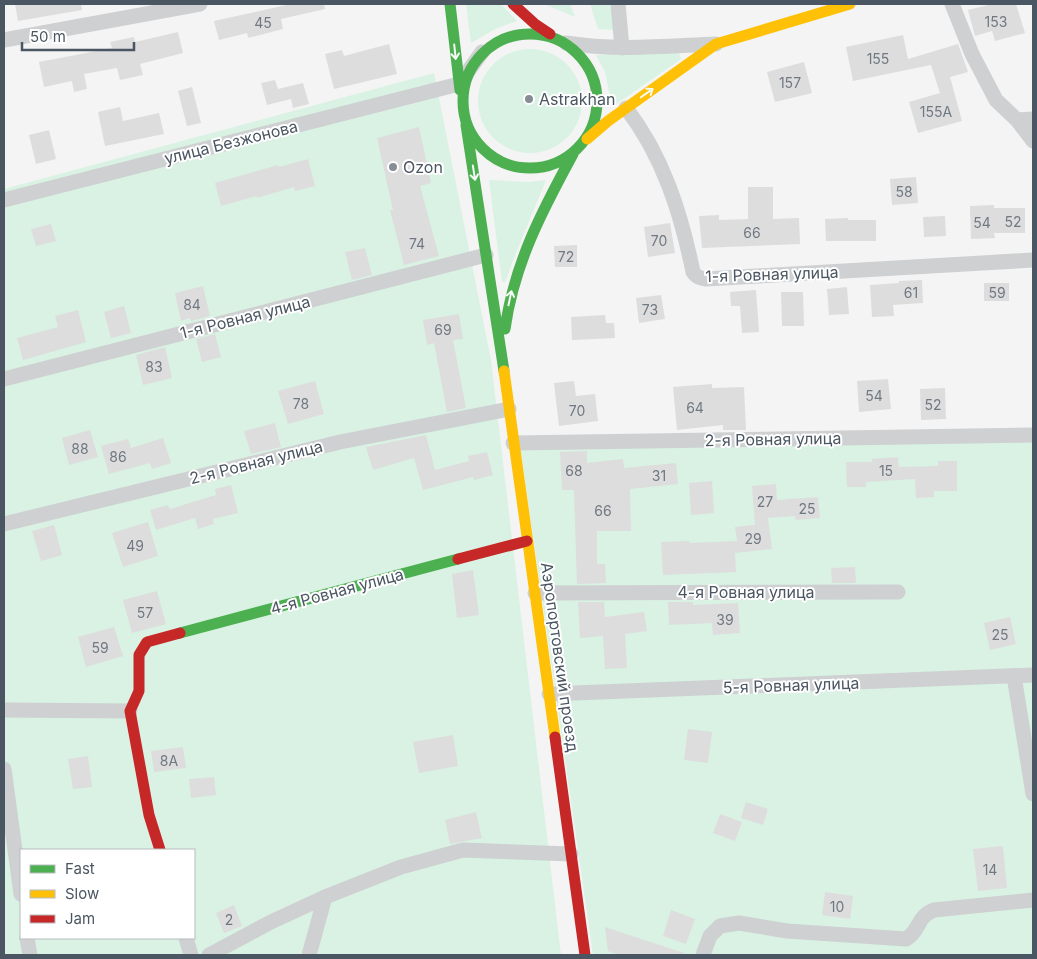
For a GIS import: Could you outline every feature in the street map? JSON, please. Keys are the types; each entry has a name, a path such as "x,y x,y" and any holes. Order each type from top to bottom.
{"main road":[{"path":"450,4 458,84 462,99 503,364"},
{"path":"503,364 509,296 519,266 545,204 578,147 592,128 597,102 593,76 578,54 535,24 513,4"},
{"path":"466,125 480,148 502,163 528,168 554,164 626,108 716,44 850,4"},
{"path":"462,99 467,73 482,52 505,37 531,33 561,41"},
{"name":"Аэропортовский проезд","path":"503,364 585,955"},
{"name":"4-я Ровная улица","path":"130,711 139,691 138,655 147,642 527,541"},
{"path":"130,711 149,815 160,849"}],"street":[{"path":"4,40 200,4"},
{"path":"618,4 622,48"},
{"path":"952,4 972,54 996,100 1017,120 1033,141"},
{"path":"561,41 592,47 622,48 716,44"},
{"path":"458,84 482,52"},
{"name":"улица Безжонова","path":"4,200 458,84"},
{"name":"1-я Ровная улица","path":"626,108 640,126 653,148 669,182 693,272 700,278 1033,260"},
{"path":"1017,120 1033,119"},
{"name":"1-я Ровная улица","path":"4,379 486,254"},
{"name":"2-я Ровная улица","path":"4,524 340,442 509,409"},
{"name":"2-я Ровная улица","path":"513,443 1033,435"},
{"name":"4-я Ровная улица","path":"535,593 898,592"},
{"name":"5-я Ровная улица","path":"549,694 1033,675"},
{"path":"1014,676 1033,794"},
{"path":"4,710 130,711"},
{"path":"4,768 20,887"},
{"path":"209,955 273,921 325,897 401,867 464,850 571,854"},
{"path":"309,955 325,897"},
{"path":"703,955 710,936 720,926 739,923 787,931 906,939 913,934 921,918 934,910 1033,900"},
{"path":"27,939 30,955"},
{"path":"186,939 191,955"}],"green space":[{"path":"466,4 501,4 517,21 497,28 471,43"},
{"path":"544,4 570,4 575,17"},
{"path":"590,4 610,4 615,30 598,29"},
{"path":"530,49 550,53 559,57 567,64 574,72 578,81 582,101 578,121 574,130 567,138 559,145 550,149 530,153 510,149 501,145 493,138 486,130 482,121 478,101 482,81 486,72 493,64 501,57 510,53"},
{"path":"679,53 681,59 612,107 605,72 596,55"},
{"path":"434,73 491,360 561,955 4,955 4,189"},
{"path":"489,180 528,182 546,180 506,281 502,282"},
{"path":"1033,432 1033,955 593,955 520,445"}],"building":[{"path":"15,4 81,4 82,10 18,21"},
{"path":"291,4 324,4 325,9 281,19 283,29 248,38 247,33 219,40 214,21"},
{"path":"992,4 1016,4 1025,33 995,41 992,31 975,36 968,10"},
{"path":"178,32 183,53 140,64 143,75 120,80 117,68 84,74 87,89 74,92 72,81 44,87 39,62 112,48 110,42 134,37 135,42"},
{"path":"903,35 908,59 958,44 968,72 950,77 962,121 918,133 909,102 940,93 931,65 853,81 846,47"},
{"path":"389,44 397,74 334,89 325,54 342,50 344,56"},
{"path":"804,62 812,93 775,102 767,72"},
{"path":"275,80 278,89 303,83 309,104 293,108 291,99 267,105 261,83"},
{"path":"192,87 201,123 187,126 178,91"},
{"path":"120,107 123,121 159,113 164,134 105,146 98,112"},
{"path":"419,127 431,183 420,186 439,256 404,265 390,210 393,210 377,138"},
{"path":"49,130 56,159 36,164 29,135"},
{"path":"308,159 315,186 295,191 294,187 221,206 215,183 278,165 279,167"},
{"path":"916,177 918,203 892,205 890,179"},
{"path":"748,187 773,187 773,219 799,218 800,244 702,248 699,216 719,215 719,220 748,219"},
{"path":"994,205 994,208 1025,208 1025,233 994,233 995,238 971,239 970,206"},
{"path":"945,216 946,236 924,237 923,217"},
{"path":"848,218 848,220 876,220 876,241 826,241 825,219"},
{"path":"670,223 675,253 648,257 644,227"},
{"path":"51,224 56,241 36,246 31,229"},
{"path":"577,245 577,267 555,267 554,246"},
{"path":"365,248 372,275 352,280 345,252"},
{"path":"922,280 923,303 893,305 894,316 872,317 870,285"},
{"path":"984,283 1009,283 1009,301 984,301"},
{"path":"203,286 210,316 191,321 190,318 181,321 175,293"},
{"path":"847,287 849,314 829,315 827,289"},
{"path":"756,290 759,332 742,333 740,306 731,306 730,292"},
{"path":"781,292 803,292 804,326 782,326"},
{"path":"661,295 665,319 639,323 636,298"},
{"path":"124,306 131,333 111,338 104,312"},
{"path":"78,310 86,342 23,360 17,338 58,327 55,316"},
{"path":"459,314 463,339 453,340 466,408 447,412 434,343 427,345 423,320"},
{"path":"605,315 606,323 614,323 615,338 572,340 571,317"},
{"path":"215,334 221,357 202,362 196,339"},
{"path":"165,347 172,378 143,385 136,355"},
{"path":"888,379 891,409 859,412 857,381"},
{"path":"315,381 324,414 288,424 278,391"},
{"path":"574,381 576,396 595,394 598,421 559,426 554,383"},
{"path":"712,384 712,388 744,387 746,430 723,430 723,425 677,430 673,387"},
{"path":"945,388 946,419 921,420 920,389"},
{"path":"275,423 281,447 251,454 244,431"},
{"path":"90,430 98,457 69,465 62,438"},
{"path":"426,435 435,470 469,461 468,456 487,452 493,475 474,480 473,477 423,490 414,458 373,470 366,447"},
{"path":"163,438 171,463 152,469 150,463 109,474 101,446 128,439 131,448"},
{"path":"587,451 587,463 623,459 624,468 676,463 678,484 630,489 631,531 597,531 597,564 605,564 606,583 577,584 574,490 562,490 560,452"},
{"path":"898,457 899,467 938,466 938,461 957,461 957,491 934,491 934,497 916,498 915,479 866,482 866,487 847,487 846,462 872,462 872,459"},
{"path":"712,481 714,513 691,515 689,483"},
{"path":"776,484 777,500 818,497 820,518 796,520 795,516 768,518 772,549 735,553 736,572 663,575 661,542 737,541 735,527 755,525 752,486"},
{"path":"231,485 238,513 213,519 214,524 198,529 195,518 156,530 150,510 168,505 170,509 216,495 215,489"},
{"path":"148,522 158,556 123,567 112,533"},
{"path":"54,525 62,555 41,561 32,531"},
{"path":"855,567 856,583 832,583 831,568"},
{"path":"473,570 479,615 457,618 452,574"},
{"path":"157,591 166,624 132,633 123,600"},
{"path":"578,602 604,602 605,617 644,612 647,631 625,634 627,668 605,669 603,636 580,638"},
{"path":"668,602 693,602 693,605 738,603 740,633 713,635 712,623 669,625"},
{"path":"1010,617 1016,644 990,650 984,623"},
{"path":"114,627 123,656 86,667 78,637"},
{"path":"688,729 712,732 708,763 684,760"},
{"path":"453,735 458,766 419,773 413,742"},
{"path":"183,747 186,768 154,772 151,751"},
{"path":"88,756 92,787 73,789 68,759"},
{"path":"214,777 216,795 191,798 189,779"},
{"path":"746,802 768,809 763,825 741,818"},
{"path":"476,812 482,838 450,844 445,820"},
{"path":"720,814 742,822 735,841 713,833"},
{"path":"1003,846 1007,888 978,891 973,849"},
{"path":"825,892 853,896 850,919 822,915"},
{"path":"234,905 242,926 224,933 216,913"},
{"path":"671,910 695,919 686,944 663,936"},
{"path":"605,927 684,953 684,955 619,955 608,951"}],"traffic: fast":[{"path":"450,4 460,90"},
{"path":"530,34 556,39 567,45 577,54 586,64 592,75 597,101 592,127 586,138 577,148 567,157 556,163 530,168 504,163 493,157 483,148 474,138 468,127 463,101 468,75 474,64 483,54 493,45 504,39 530,34"},
{"path":"466,125 504,371"},
{"path":"505,329 509,305 522,260 540,217 573,154"},
{"path":"180,633 458,559"}],"traffic: slow":[{"path":"587,139 608,121 716,44 850,4"},
{"path":"504,371 555,737"}],"traffic: jam":[{"path":"513,4 535,24 550,34"},
{"path":"458,559 527,541"},
{"path":"160,849 149,815 130,711 139,691 139,655 147,642 180,633"},
{"path":"555,737 585,955"}],"place":[{"name":"Astrakhan","path":"529,99"},
{"name":"Ozon","path":"393,167"}]}
